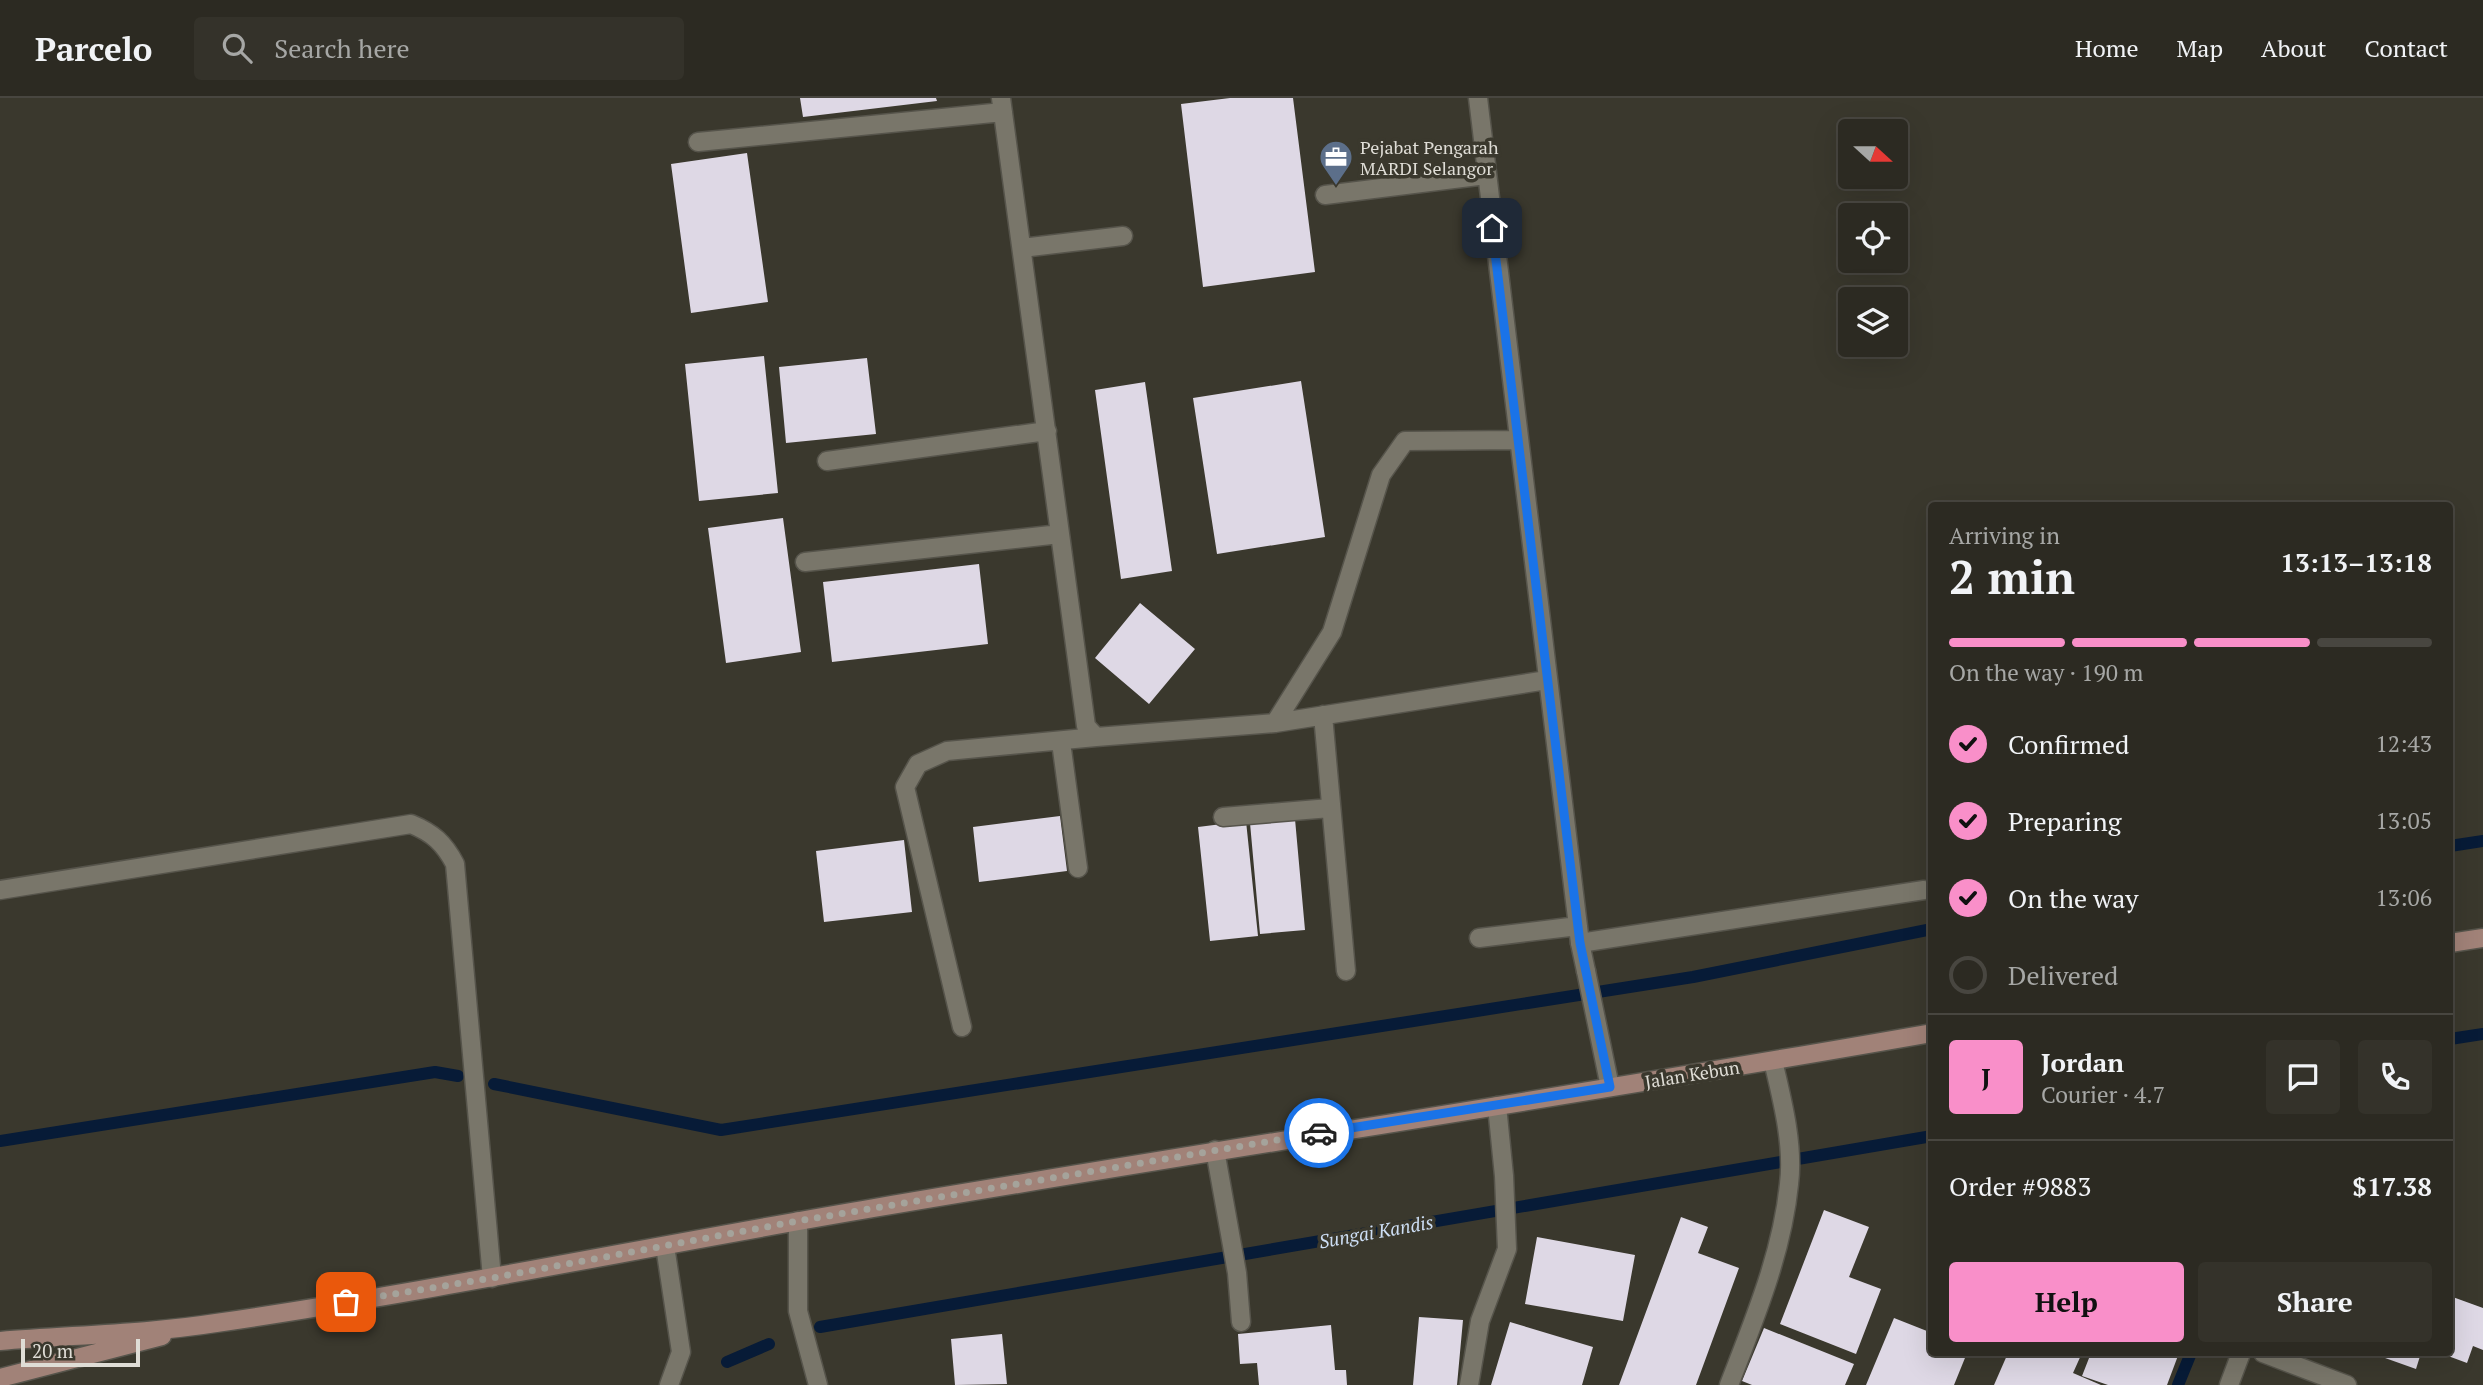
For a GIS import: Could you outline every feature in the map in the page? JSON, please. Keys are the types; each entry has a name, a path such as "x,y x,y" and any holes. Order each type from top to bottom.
{"main road":[{"path":"2453,943 2483,938"},
{"name":"Jalan Kebun","path":"0,1341 210,1324 492,1278 798,1221 1215,1150 1928,1034"},
{"name":"Jalan Kebun","path":"0,1378 210,1324"}],"street":[{"path":"1478,98 1579,934 1610,1087"},
{"path":"698,142 1002,105 1086,726 1096,737"},
{"path":"1325,195 1486,175"},
{"path":"1022,248 1123,236"},
{"path":"827,461 1047,431"},
{"path":"1275,723 1332,632 1381,475 1405,441 1518,440"},
{"path":"805,562 1060,534"},
{"path":"961,1027 905,788 918,764 947,751 1275,723 1547,680"},
{"path":"1323,715 1346,971"},
{"path":"1061,741 1078,868"},
{"path":"1223,817 1330,808"},
{"path":"0,890 411,824 430,832 446,846 455,863 492,1278"},
{"path":"1479,938 1579,934 1924,890"},
{"path":"1729,1385 1771,1274 1790,1182 1786,1119 1773,1061"},
{"path":"1469,1385 1480,1321 1507,1249 1497,1106"},
{"path":"1215,1150 1237,1273 1241,1322"},
{"path":"798,1221 798,1311 818,1385"},
{"path":"665,1246 681,1352 669,1385"},
{"path":"2229,1385 2240,1356"},
{"path":"2271,1356 2347,1385"}],"building":[{"path":"800,98 936,98 937,101 803,117"},
{"path":"1230,98 1293,98 1315,272 1203,287 1181,104"},
{"path":"747,153 768,302 691,313 671,164"},
{"path":"764,356 778,493 699,501 685,364"},
{"path":"867,358 876,434 786,443 779,367"},
{"path":"1301,381 1325,537 1217,554 1193,398"},
{"path":"1145,382 1172,571 1121,579 1095,390"},
{"path":"783,518 801,652 726,663 708,528"},
{"path":"979,564 988,644 832,662 823,582"},
{"path":"1140,603 1195,649 1149,704 1095,658"},
{"path":"1060,816 1067,871 979,882 973,827"},
{"path":"1295,819 1305,930 1260,934 1250,823"},
{"path":"1246,821 1258,936 1210,941 1198,827"},
{"path":"904,840 912,912 824,922 816,851"},
{"path":"1824,1210 1869,1227 1849,1277 1881,1289 1856,1354 1780,1324"},
{"path":"1681,1217 1708,1227 1698,1253 1739,1268 1696,1385 1619,1385"},
{"path":"1537,1237 1635,1255 1623,1321 1525,1304"},
{"path":"2453,1297 2483,1308 2483,1350 2473,1346 2467,1363 2448,1356 2453,1356"},
{"path":"1419,1317 1463,1320 1457,1385 1413,1385"},
{"path":"1894,1318 1928,1331 1928,1356 1966,1356 1954,1385 1866,1385"},
{"path":"1510,1322 1593,1347 1582,1385 1491,1385"},
{"path":"1331,1325 1335,1370 1346,1370 1347,1385 1259,1385 1257,1363 1240,1364 1238,1334"},
{"path":"1764,1328 1854,1364 1845,1385 1752,1385 1742,1381"},
{"path":"1002,1334 1007,1384 955,1385 951,1339"},
{"path":"2007,1356 2081,1356 2073,1373 2101,1385 1994,1385"},
{"path":"2090,1356 2178,1356 2167,1385 2108,1385 2082,1376"},
{"path":"2379,1356 2420,1356 2416,1369"}],"waterway":[{"path":"2453,846 2483,841"},
{"path":"494,1084 721,1130 1693,977 1928,930"},
{"name":"Sungai Kandis","path":"2453,1039 2483,1034"},
{"path":"0,1141 435,1072 458,1076"},
{"name":"Sungai Kandis","path":"820,1327 1928,1137"},
{"name":"Sungai Kandis","path":"727,1362 769,1344"},
{"path":"2178,1385 2190,1356"}],"way so far":[{"path":"346,1302 492,1278 798,1221 1319,1133"}],"place":[{"name":"Pejabat Pengarah MARDI Selangor","path":"1336,187"}],"route":[{"path":"1319,1133 1610,1087 1580,943 1492,228"}]}
